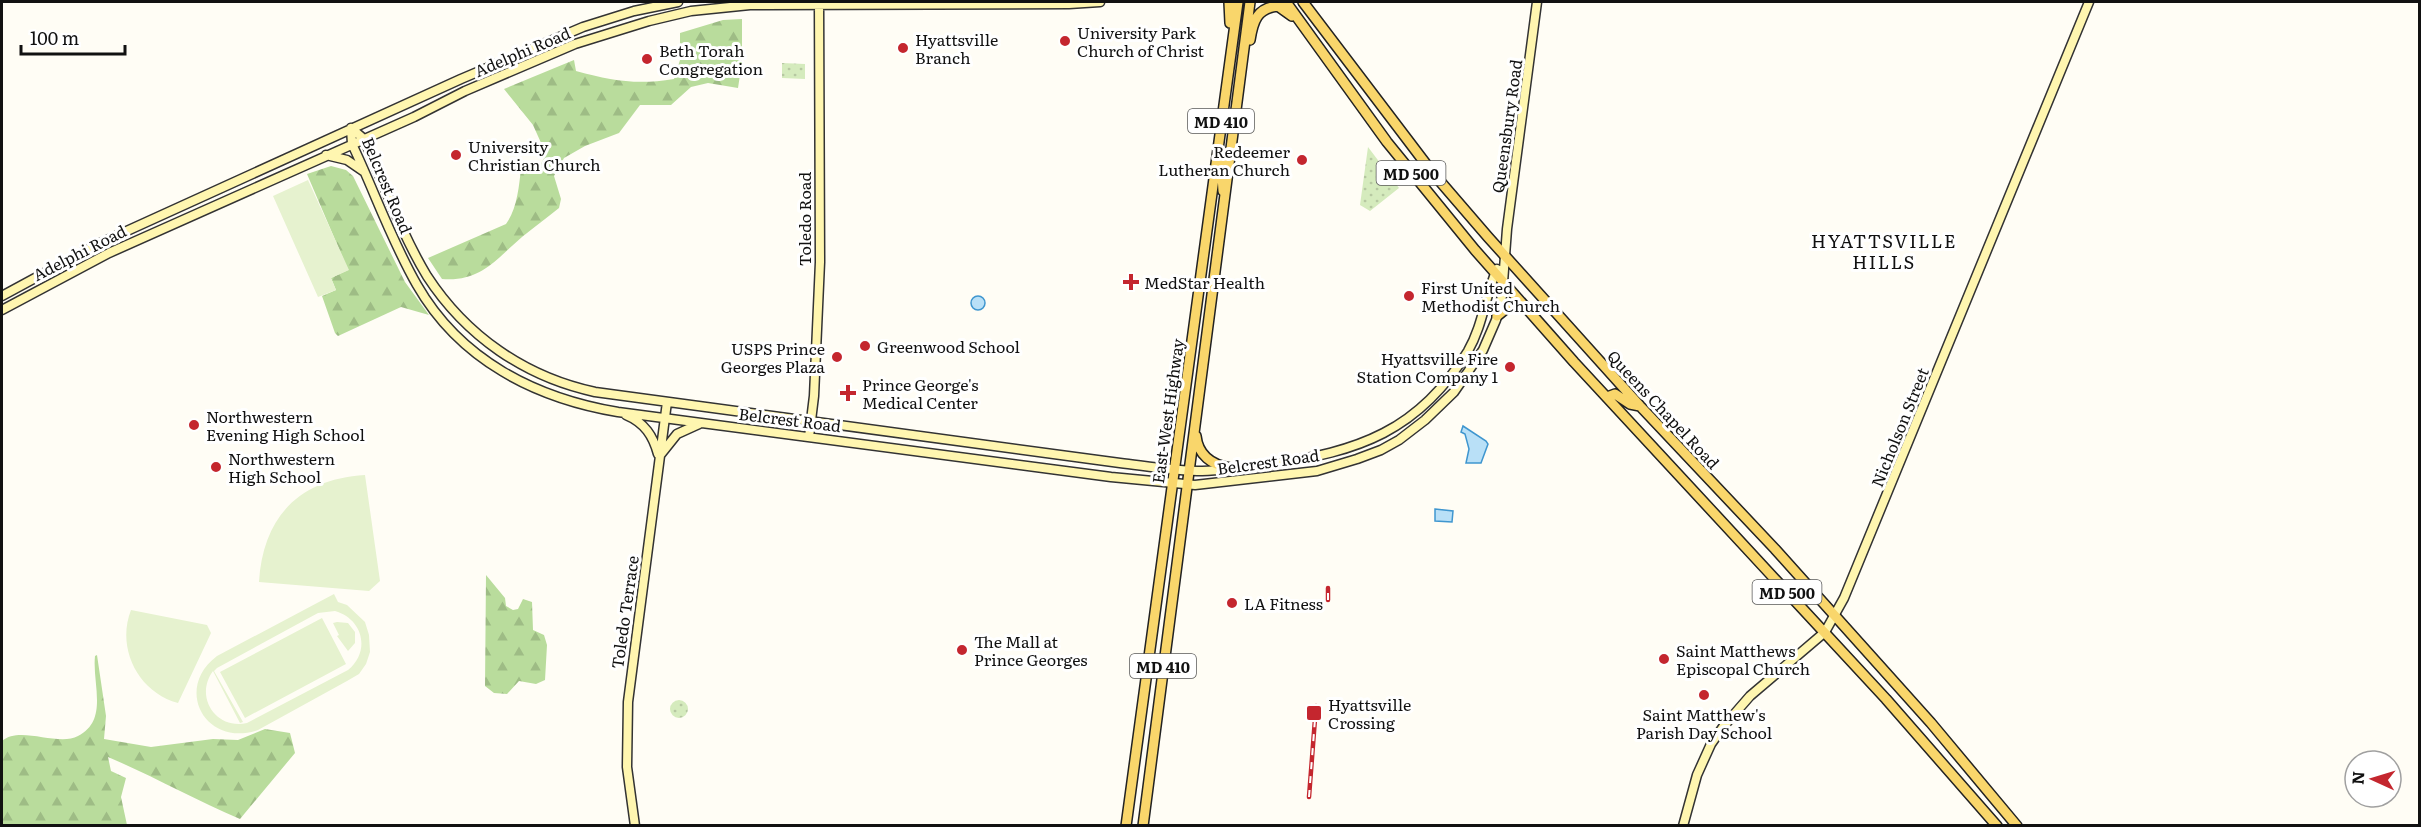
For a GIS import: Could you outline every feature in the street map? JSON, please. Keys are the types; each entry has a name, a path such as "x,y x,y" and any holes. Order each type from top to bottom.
{"main road":[{"name":"Adelphi Road","path":"2,296 96,245 351,128 583,27 634,11 678,2"},
{"name":"Adelphi Road","path":"2,310 109,253 545,56 607,34 691,11 750,5 819,2 1058,4 1100,2"},
{"name":"Toledo Road","path":"809,437 820,262 819,2"},
{"path":"1225,92 1231,13 1229,2"},
{"name":"East-West Highway","path":"1126,825 1238,2"},
{"name":"East-West Highway","path":"1143,825 1250,2"},
{"name":"Queens Chapel Road","path":"1286,2 1408,169 1495,273 1825,632 1997,825"},
{"name":"Queens Chapel Road","path":"1305,2 1432,172 1640,406 1775,549 1931,723 2017,825"},
{"name":"Queensbury Road","path":"1503,282 1504,255 1537,2"},
{"name":"Nicholson Street","path":"1683,825 1697,775 1710,744 1750,696 1825,632 1846,594 2089,2"},
{"path":"1236,113 1244,89 1251,31 1259,12 1271,7 1282,8 1290,13 1327,58"},
{"name":"Belcrest Road","path":"351,128 364,139 406,234 427,275 452,308 484,340 521,365 571,386 595,392 810,422 1174,469 1230,468 1318,457 1362,444 1381,435 1428,402 1454,372 1469,349 1480,325 1495,273"},
{"name":"Belcrest Road","path":"351,128 352,144 417,285 440,318 464,344 492,366 529,387 573,403 618,412 1187,485 1217,484 1305,473 1330,468 1369,455 1399,440 1435,412 1475,365 1483,350 1497,316 1503,282"},
{"path":"1220,133 1224,142 1221,167 1223,215"},
{"path":"326,155 347,160 366,175"},
{"name":"Queensbury Road","path":"1495,273 1504,255"},
{"path":"1497,316 1508,307 1528,309"},
{"path":"1454,372 1465,364 1475,365"},
{"path":"1607,397 1615,394 1630,404 1640,406"},
{"name":"Toledo Terrace","path":"635,825 627,766 628,702 667,402"},
{"path":"618,412 632,417 646,428 655,442 659,457"},
{"path":"659,457 677,434 693,425 703,423"},
{"path":"1195,426 1197,444 1205,457 1217,465 1230,468"}],"green space":[{"path":"742,19 742,62 738,88 708,83 691,87 671,105 640,105 619,133 585,146 564,158 554,176 561,199 559,208 486,268 467,277 442,279 428,258 506,224 515,205 521,168 540,166 546,154 533,125 504,89 574,60 576,71 602,77 636,82 674,79 680,60 680,33 723,20"},
{"path":"782,63 805,64 805,79 782,78"},
{"path":"1368,147 1399,188 1370,211 1360,205"},
{"path":"331,166 346,170 353,176 405,282 429,315 401,307 338,336 335,333 322,296 336,290 331,278 348,270 307,174"},
{"path":"308,180 349,270 331,278 336,290 318,297 273,196"},
{"path":"365,475 380,581 369,591 259,582 268,538 277,520 289,505 304,493 322,484"},
{"path":"486,575 505,598 506,606 513,610 518,609 523,599 532,602 533,630 544,635 547,645 545,680 536,684 519,681 507,694 494,693 485,686"},
{"path":"334,594 338,602 347,605 365,622 369,635 370,652 359,674 258,730 240,733 223,731 211,723 202,712 197,699 198,684 204,669 217,656","holes":["335,611 352,621 361,636 360,654 348,670 247,723 236,724 226,721 211,709 206,691 213,671 240,723 243,722 214,671 217,668 318,613"]},
{"path":"131,610 207,625 211,633 178,703 152,689 134,667 126,639"},
{"path":"322,618 346,664 245,718 220,672"},
{"path":"333,623 348,623 355,632 355,643 348,651 337,636 339,635"},
{"path":"97,655 106,716 104,739 151,747 213,739 238,740 265,729 290,733 295,753 240,819 108,757 111,771 126,778 121,797 127,825 2,825 2,741 19,735 70,739 88,729 96,711 95,656"},
{"path":"679,700 685,703 688,709 685,715 679,718 673,715 670,709 673,703"}],"water":[{"path":"978,296 983,298 985,303 983,308 978,310 973,308 971,303 973,298"},
{"path":"1463,426 1488,444 1481,463 1466,463 1469,449 1465,434 1461,432"},
{"path":"1435,509 1453,511 1452,522 1435,521"}],"railway":[{"path":"1328,588 1328,600"},
{"path":"1309,797 1316,706"}],"place":[{"name":"University Park Church of Christ","path":"1065,41"},
{"name":"Hyattsville Branch","path":"903,48"},
{"name":"Beth Torah Congregation","path":"647,59"},
{"name":"University Christian Church","path":"456,155"},
{"name":"Redeemer Lutheran Church","path":"1302,160"},
{"name":"MedStar Health","path":"1131,282"},
{"name":"First United Methodist Church","path":"1409,296"},
{"name":"Greenwood School","path":"865,346"},
{"name":"USPS Prince Georges Plaza","path":"837,357"},
{"name":"Hyattsville Fire Station Company 1","path":"1510,367"},
{"name":"Prince George's Medical Center","path":"848,393"},
{"name":"Northwestern Evening High School","path":"194,425"},
{"name":"Northwestern High School","path":"216,467"},
{"name":"LA Fitness","path":"1232,603"},
{"name":"The Mall at Prince Georges","path":"962,650"},
{"name":"Saint Matthews Episcopal Church","path":"1664,659"},
{"name":"Saint Matthew's Parish Day School","path":"1704,695"},
{"name":"Hyattsville Crossing","path":"1314,713"}],"district":[{"name":"HYATTSVILLE HILLS","path":"1884,250"}]}
